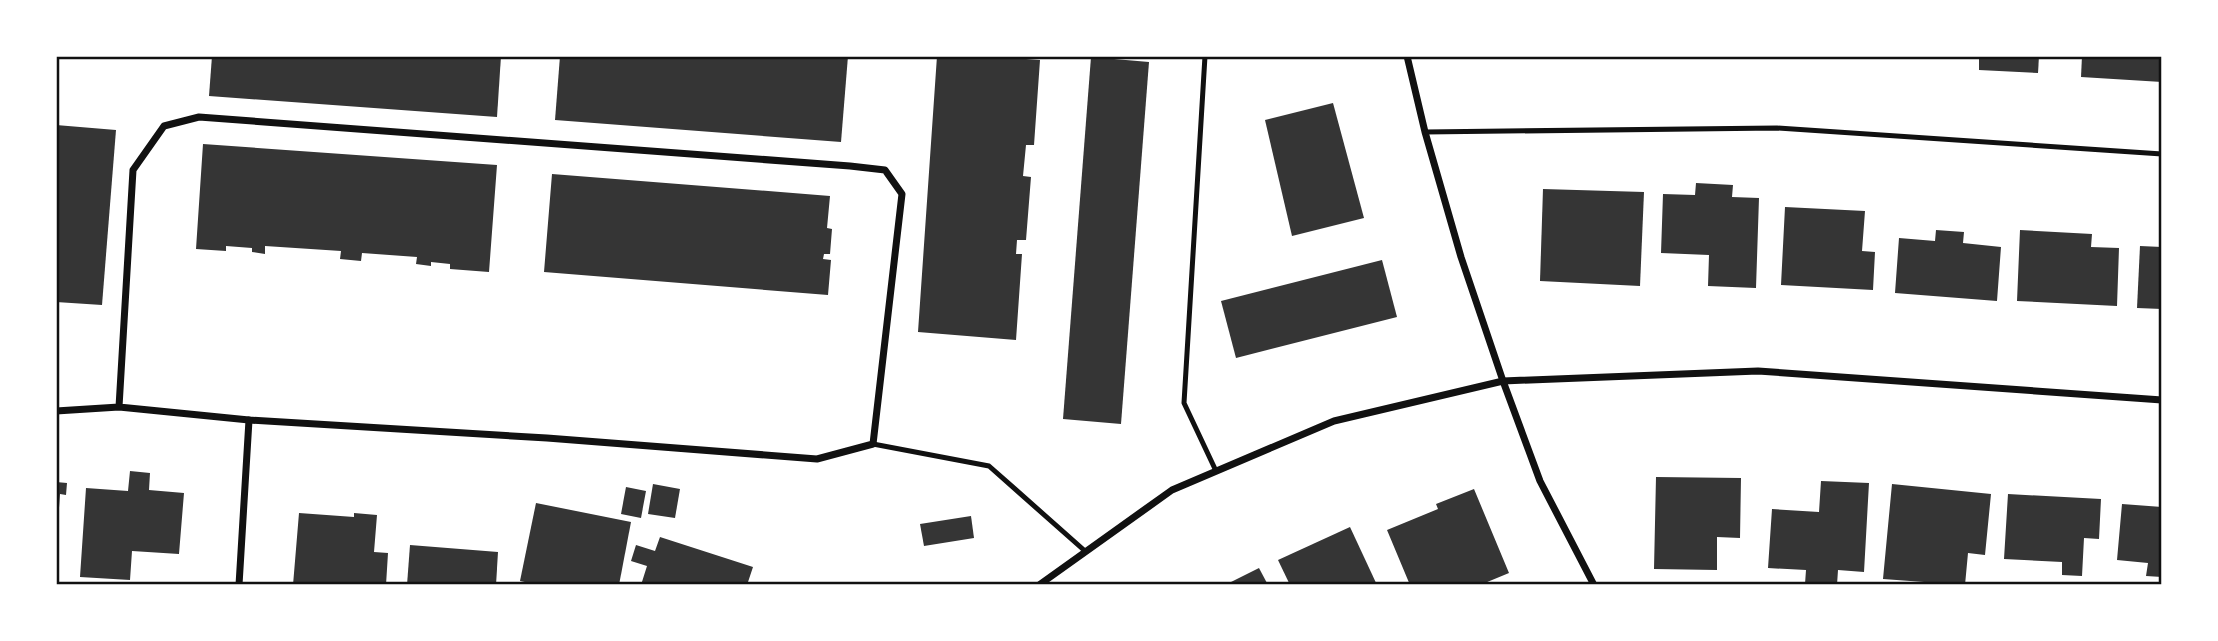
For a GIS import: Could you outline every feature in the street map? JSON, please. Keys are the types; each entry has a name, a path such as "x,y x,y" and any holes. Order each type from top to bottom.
{"street":[{"path":"1407,56 1425,132 1461,257 1503,381 1540,481 1594,585"},
{"path":"56,411 119,407 249,420 817,458 873,444 902,194 885,170 199,117 164,126 133,170 119,407"},
{"path":"1040,585 1172,490 1334,421 1503,381 1758,371 2162,400"},
{"path":"239,585 249,420"}],"lane":[{"path":"1205,56 1184,403 1216,471"},
{"path":"1323,56 1407,56"},
{"path":"1425,132 1777,128 2162,154"},
{"path":"873,444 989,466 1085,551"}],"building":[{"path":"212,56 501,56 497,117 209,96"},
{"path":"560,56 848,56 841,142 555,120"},
{"path":"937,56 1040,60 1034,145 1026,145 1023,176 1031,177 1026,240 1017,240 1016,254 1022,254 1016,340 918,332"},
{"path":"1979,56 2039,56 2038,73 1979,70"},
{"path":"2082,56 2162,56 2162,82 2081,77"},
{"path":"1091,57 1149,62 1121,424 1063,419"},
{"path":"1333,103 1364,218 1292,236 1265,120"},
{"path":"56,125 116,130 102,305 56,302"},
{"path":"203,144 497,165 489,272 450,269 450,264 416,264 417,257 362,253 361,261 340,259 341,251 265,246 265,254 252,252 252,248 226,246 226,251 196,249"},
{"path":"552,174 830,196 827,228 832,229 830,254 824,254 823,259 831,260 828,295 544,272"},
{"path":"1696,183 1733,185 1732,197 1759,198 1756,288 1708,286 1709,255 1661,253 1663,194 1695,195"},
{"path":"1543,189 1644,192 1640,286 1540,281"},
{"path":"1785,207 1865,211 1862,251 1875,252 1873,290 1781,285"},
{"path":"1936,230 1964,232 1963,243 2001,247 1997,301 1895,293 1899,238 1935,241"},
{"path":"2020,230 2092,234 2091,247 2119,248 2117,306 2017,301"},
{"path":"2140,246 2162,247 2162,309 2137,308"},
{"path":"1382,260 1397,317 1236,358 1221,301"},
{"path":"130,471 150,473 149,490 184,493 179,554 132,551 130,580 80,577 86,488 128,491"},
{"path":"1656,477 1741,478 1740,538 1717,537 1717,570 1654,569"},
{"path":"1821,481 1869,483 1864,572 1838,570 1837,585 1805,584 1806,570 1768,568 1772,509 1819,512"},
{"path":"56,482 67,483 66,495 60,494 58,522 56,522"},
{"path":"653,484 680,489 675,518 648,514"},
{"path":"1892,484 1991,494 1985,555 1968,553 1965,585 1883,579"},
{"path":"626,487 646,491 641,518 621,514"},
{"path":"1474,489 1509,573 1480,585 1410,585 1387,530 1438,509 1436,504"},
{"path":"2008,494 2101,499 2099,539 2084,538 2082,576 2062,575 2062,562 2004,559"},
{"path":"536,503 631,522 619,585 539,585 520,581"},
{"path":"2122,504 2162,507 2162,577 2146,576 2148,563 2117,560"},
{"path":"299,513 354,517 354,513 377,515 374,552 388,553 386,585 293,585"},
{"path":"971,516 974,538 924,546 920,524"},
{"path":"1350,527 1377,585 1290,585 1278,560"},
{"path":"660,537 753,567 747,585 641,585 647,566 631,561 636,545 655,551"},
{"path":"410,545 498,552 496,585 407,585"},
{"path":"1259,568 1268,585 1225,585"}]}
